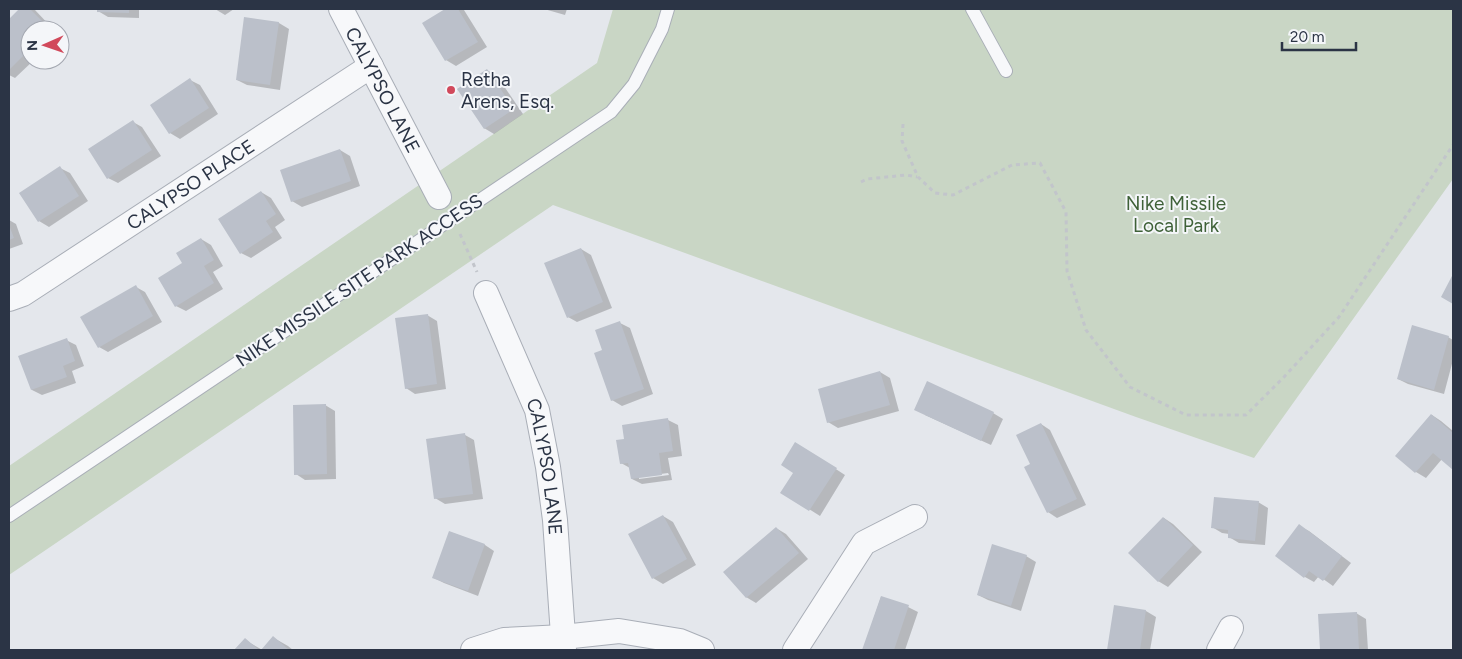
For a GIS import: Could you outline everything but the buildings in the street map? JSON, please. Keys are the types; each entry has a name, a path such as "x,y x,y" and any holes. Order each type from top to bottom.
{"street":[{"name":"CALYPSO LANE","path":"341,9 439,197"},
{"name":"CALYPSO PLACE","path":"9,299 23,294 371,66"},
{"name":"CALYPSO LANE","path":"486,293 536,410 548,467 556,520 563,643"},
{"path":"795,650 864,543 915,517"},
{"path":"1219,650 1231,628"},
{"path":"473,650 504,640 563,643 619,631 680,641 702,650"}],"lane":[{"name":"NIKE MISSILE SITE PARK ACCESS","path":"9,516 610,112 634,84 662,29 668,9"},
{"path":"972,9 1006,71"}],"path":[{"path":"903,124 902,141 918,177 935,193 953,194 1012,165 1040,163 1066,212 1067,271 1086,330 1130,387 1186,415 1246,415 1284,377 1339,317 1453,145"},
{"path":"861,182 867,179 906,175 918,177"},
{"path":"453,217 486,293"}],"green space":[{"name":"Nike Missile Local Park","path":"613,9 1453,9 1453,179 1254,458 553,205 9,575 9,466 597,63"}],"place":[{"name":"Retha Arens, Esq.","path":"451,90"}]}
